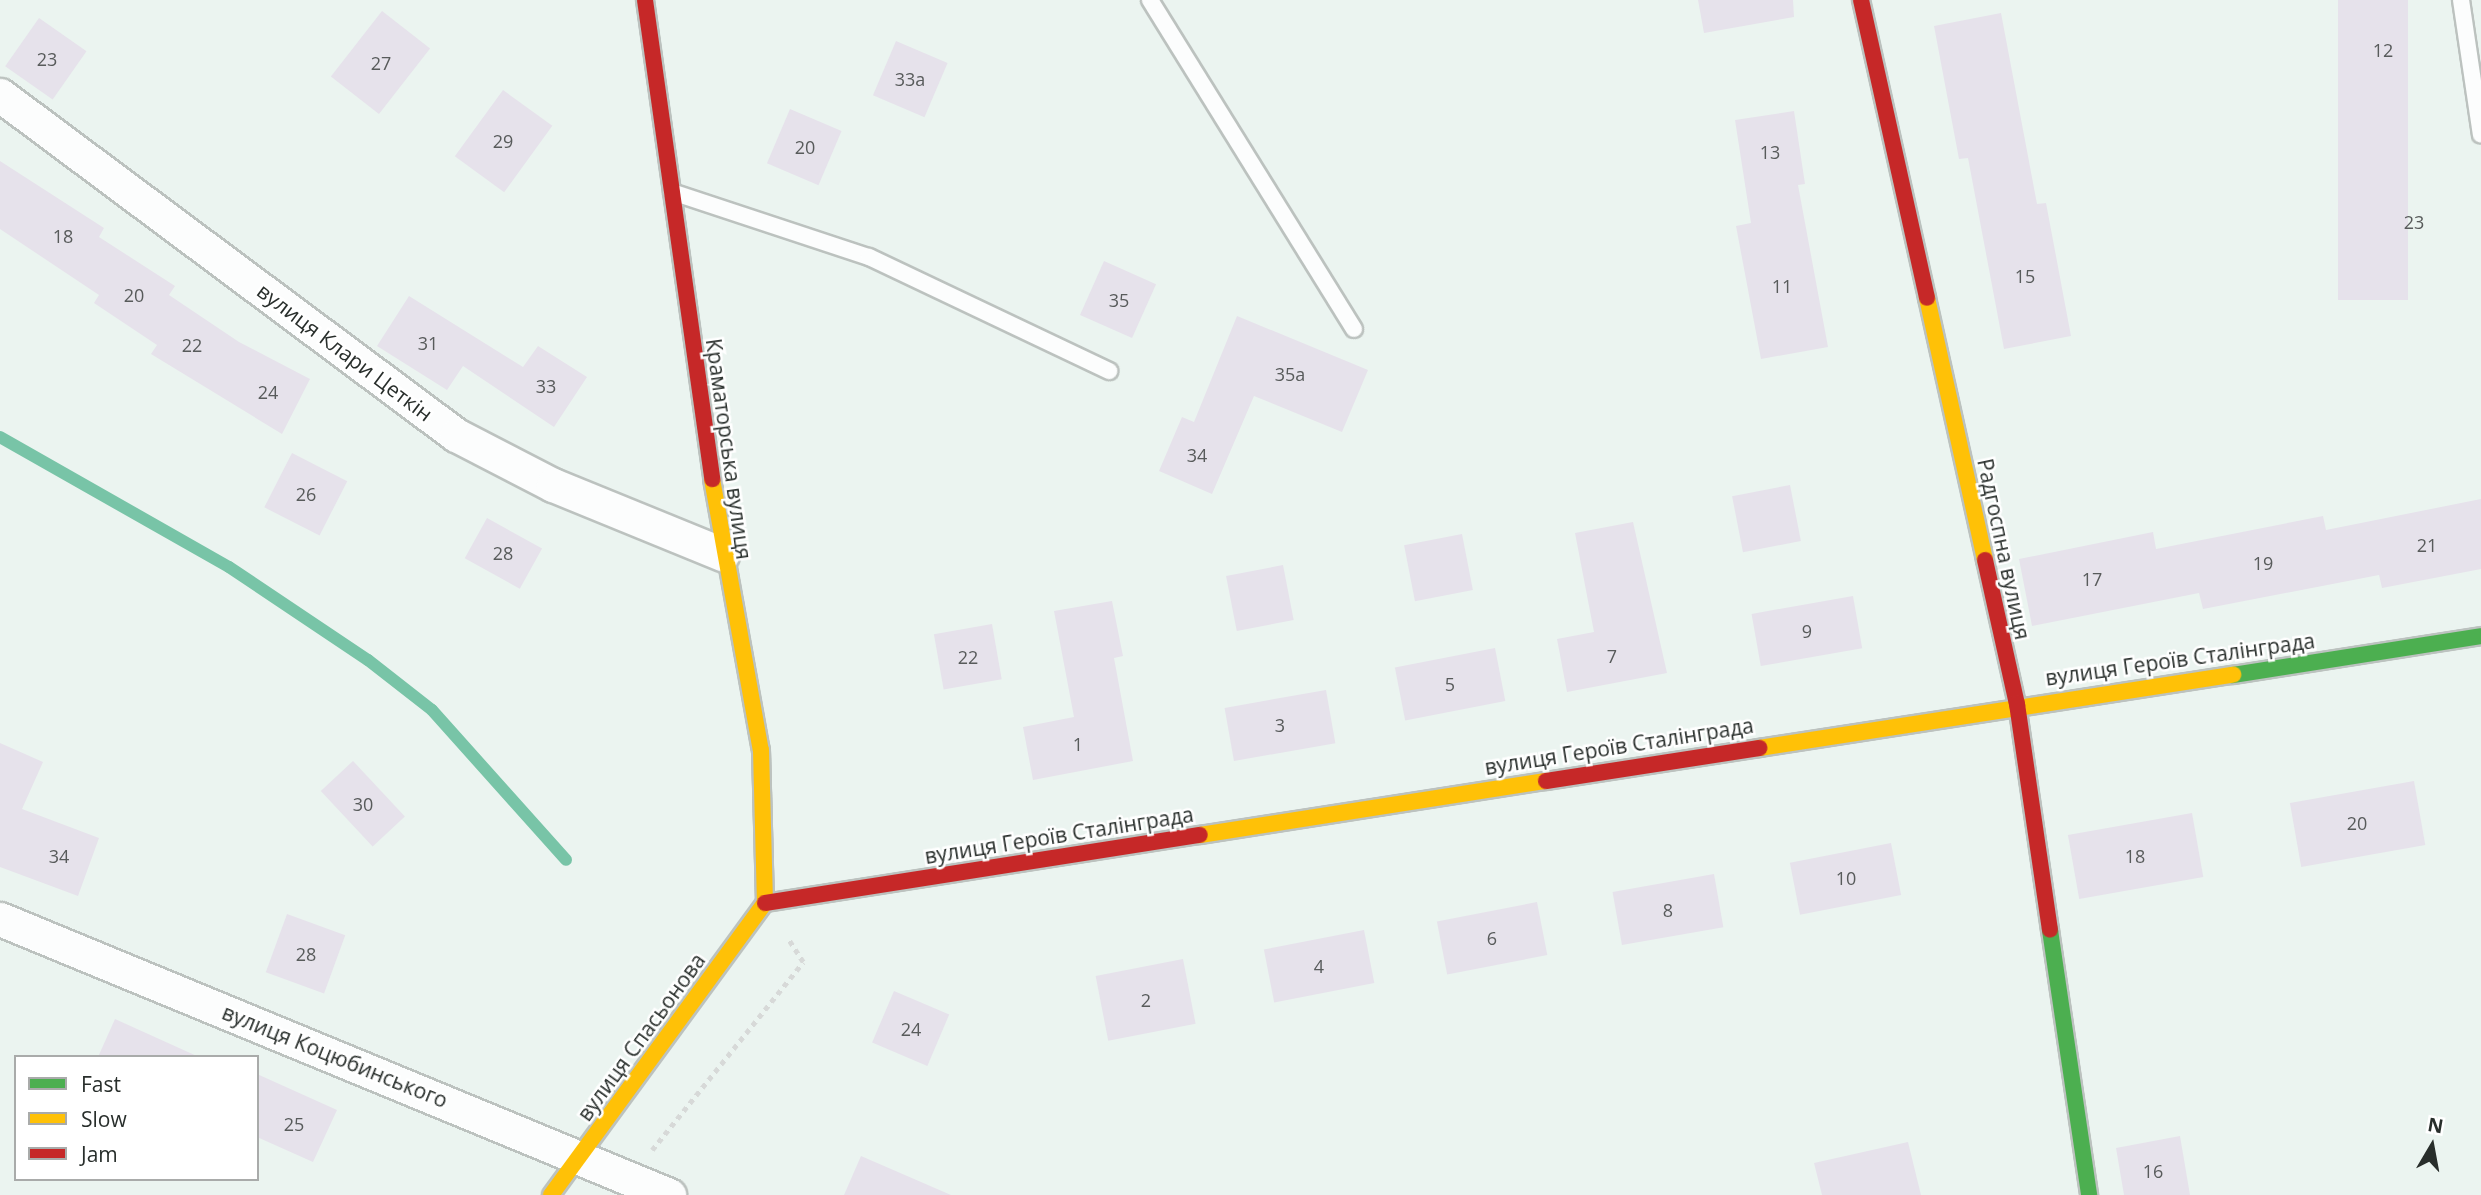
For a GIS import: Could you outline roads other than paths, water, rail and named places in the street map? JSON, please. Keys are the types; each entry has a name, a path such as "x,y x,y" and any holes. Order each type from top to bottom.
{"street":[{"name":"Краматорська вулиця","path":"645,0 722,554 761,750 765,903"},
{"name":"Радгоспна вулиця","path":"1861,0 2017,704 2089,1195"},
{"name":"вулиця Клари Цеткін","path":"0,95 456,435 553,485 722,554"},
{"name":"вулиця Героїв Сталінграда","path":"765,903 2017,704 2481,636"},
{"name":"вулиця Спасьонова","path":"551,1195 765,903"},
{"name":"вулиця Коцюбинського","path":"0,919 669,1195"}],"lane":[{"path":"1150,0 1354,329"},
{"path":"2462,0 2481,135"},
{"path":"672,192 869,257 1109,371"}],"waterway":[{"path":"0,437 229,567 368,660 432,710 566,860"}]}
